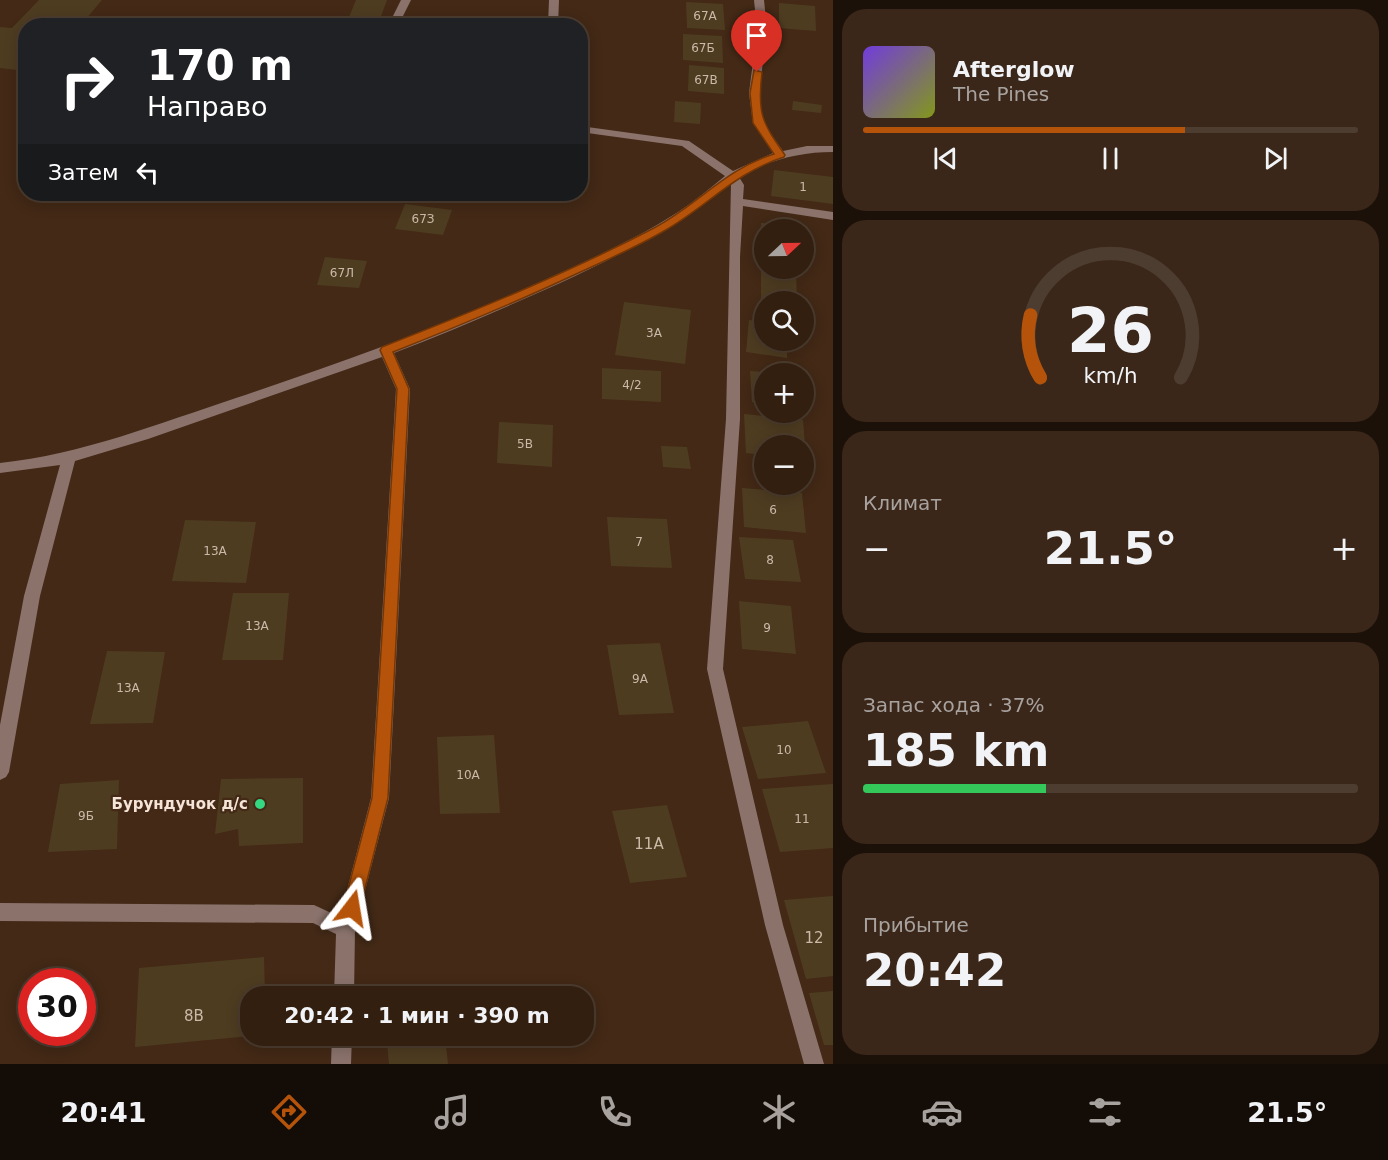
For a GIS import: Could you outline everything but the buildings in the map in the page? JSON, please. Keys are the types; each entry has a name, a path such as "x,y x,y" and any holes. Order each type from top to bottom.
{"street":[{"path":"397,18 406,0"},
{"path":"553,18 554,0"},
{"path":"759,0 762,30 754,93 758,123 780,155"},
{"path":"588,130 685,143 733,176 738,185 734,257 733,419 715,669 774,925 814,1064"},
{"path":"0,468 25,467 69,457 143,435 386,350 488,310 620,250 661,228 702,201 733,176 759,162 801,150 833,149"},
{"path":"737,202 833,216"},
{"path":"344,986 346,929 380,798 403,389 386,350"},
{"path":"0,772 32,596 69,457"},
{"path":"0,912 314,914 346,929"},
{"path":"341,1064 342,1046"}],"place":[{"name":"Бурундучок д/с","path":"260,804"}],"route":[{"path":"352,908 380,798 403,389 386,350 488,310 620,250 661,228 702,201 733,176 759,162 780,155 758,123 754,93 757,72"}]}
